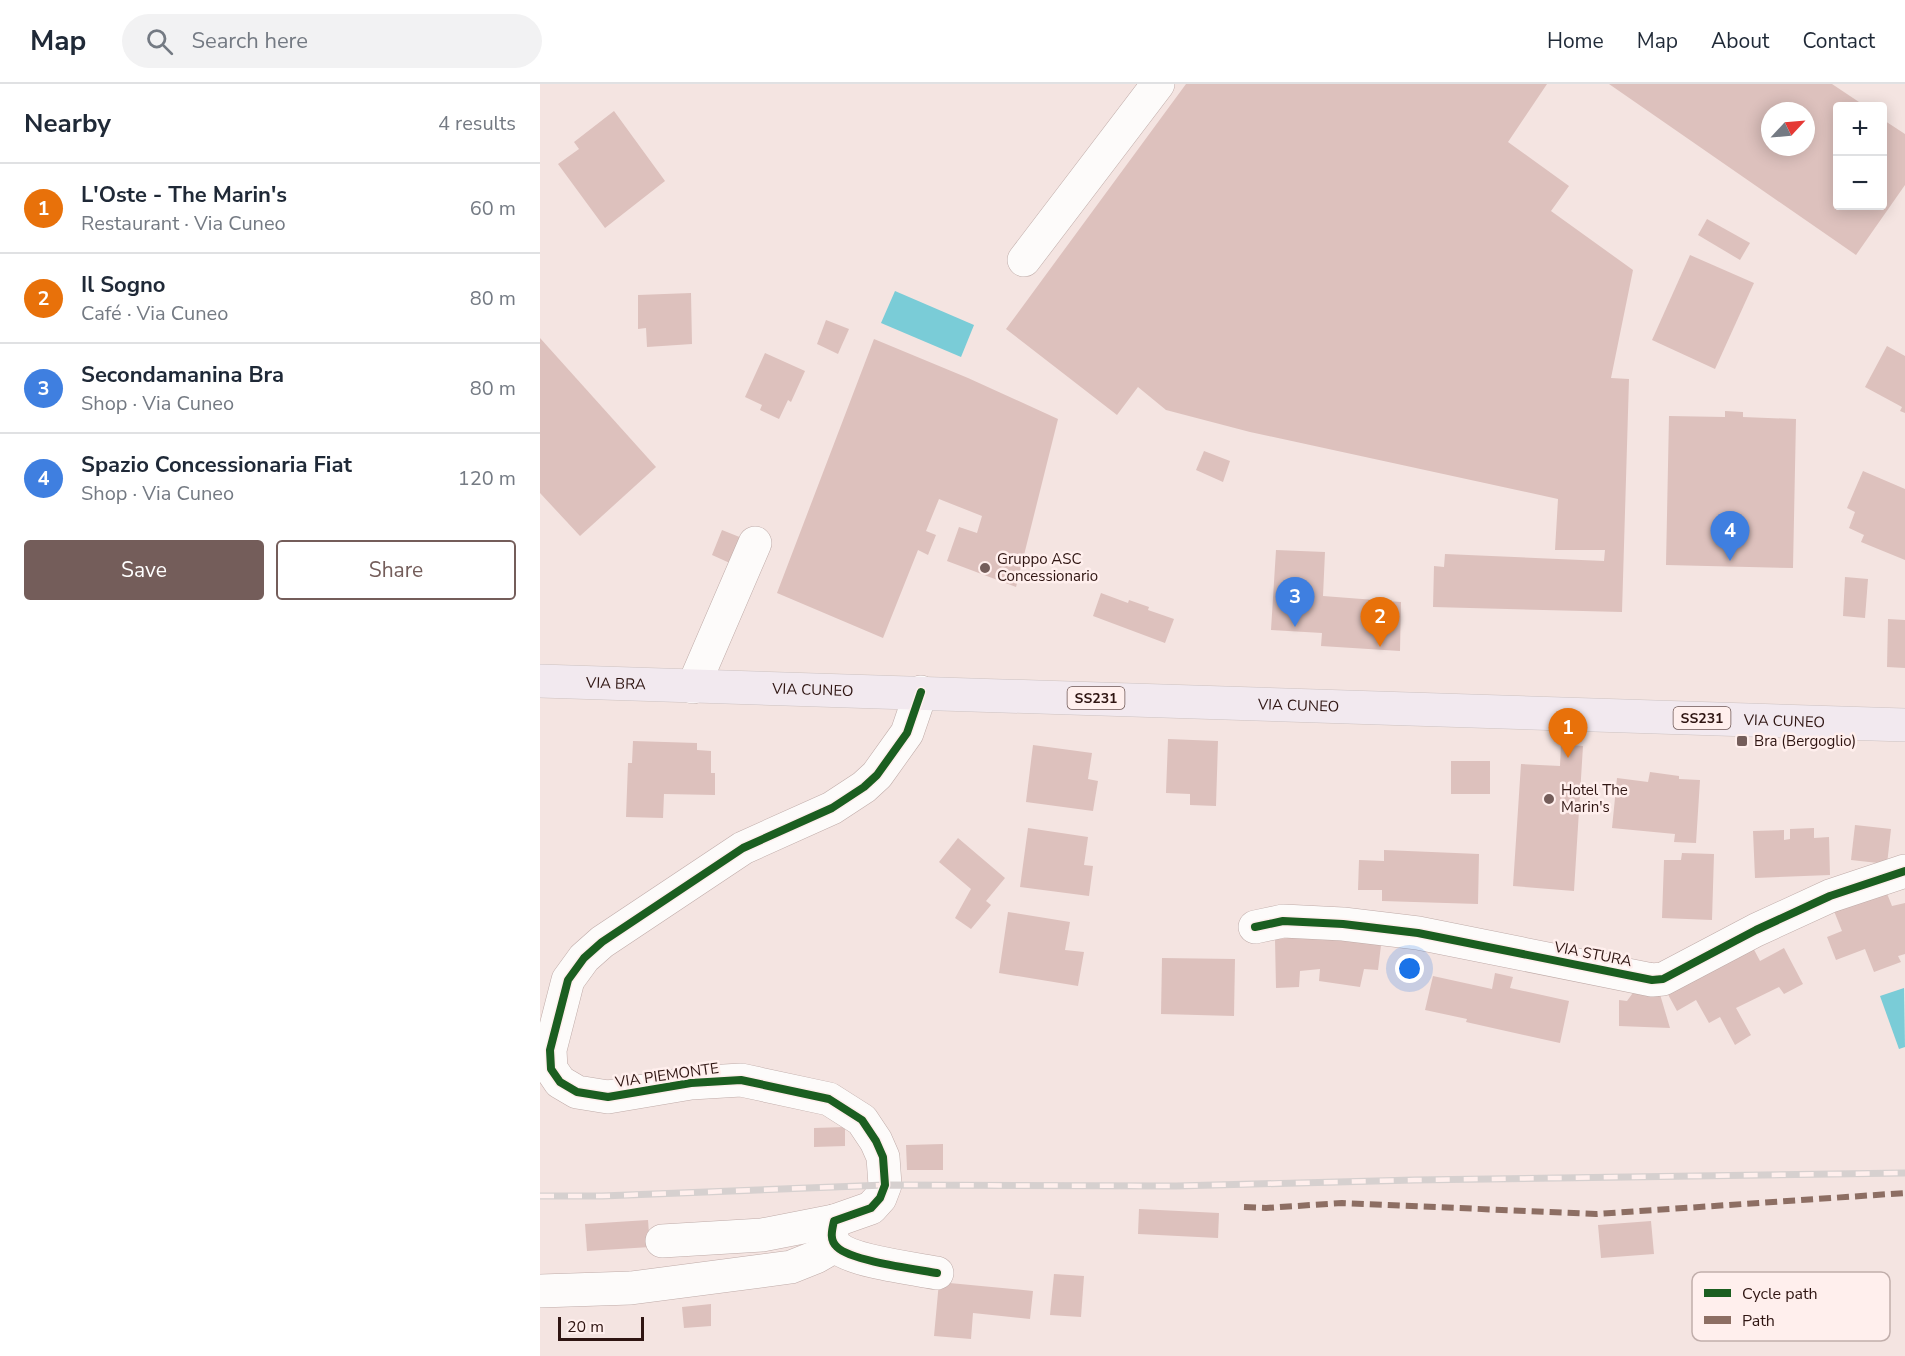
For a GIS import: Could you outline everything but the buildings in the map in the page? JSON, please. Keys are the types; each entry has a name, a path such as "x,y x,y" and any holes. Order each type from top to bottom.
{"main road":[{"name":"VIA BRA","path":"540,681 693,687"},
{"name":"VIA CUNEO","path":"693,687 921,692 1905,725"}],"street":[{"path":"1024,260 1158,84"},
{"path":"693,687 755,543"},
{"name":"VIA PIEMONTE","path":"834,1234 871,1208 880,1198 885,1185 883,1158 876,1141 862,1120 829,1099 741,1080 690,1083 608,1097 577,1092 560,1082 551,1069 550,1050 568,980 584,958 602,942 743,848 832,808 864,787 877,775 906,733 921,692"},
{"name":"VIA STURA","path":"1254,927 1283,921 1343,924 1418,933 1652,980 1663,979 1756,930 1830,896 1905,871"},
{"path":"662,1241 762,1235 834,1234"},
{"path":"834,1234 849,1255 937,1274"},
{"path":"540,1291 631,1288 791,1267 816,1257 834,1234"}],"water":[{"path":"895,291 974,325 961,357 881,323"},
{"path":"1904,988 1905,1047 1899,1049 1880,996"}],"railway":[{"path":"540,1196 602,1196 885,1185 1176,1186 1905,1173"}],"marked path":[{"path":"1244,1207 1266,1208 1342,1203 1596,1214 1905,1193"}],"cycle path":[{"path":"921,692 907,733 877,775 864,787 832,808 743,848 602,942 584,958 568,980 550,1050 551,1069 560,1082 577,1092 608,1097 691,1083 741,1080 829,1099 862,1120 876,1141 883,1157 885,1185 880,1198 871,1208 834,1221 832,1235 834,1244 844,1252 869,1260 937,1273"},
{"path":"1255,927 1283,921 1343,924 1418,933 1652,980 1663,979 1756,930 1830,896 1905,871"}],"place":[{"name":"Spazio Concessionaria Fiat","path":"1730,561"},
{"name":"Gruppo ASC Concessionario","path":"985,568"},
{"name":"Secondamanina Bra","path":"1295,627"},
{"name":"Il Sogno","path":"1380,647"},
{"name":"Bra (Bergoglio)","path":"1742,741"},
{"name":"L'Oste - The Marin's","path":"1568,758"},
{"name":"Hotel The Marin's","path":"1549,799"}]}
